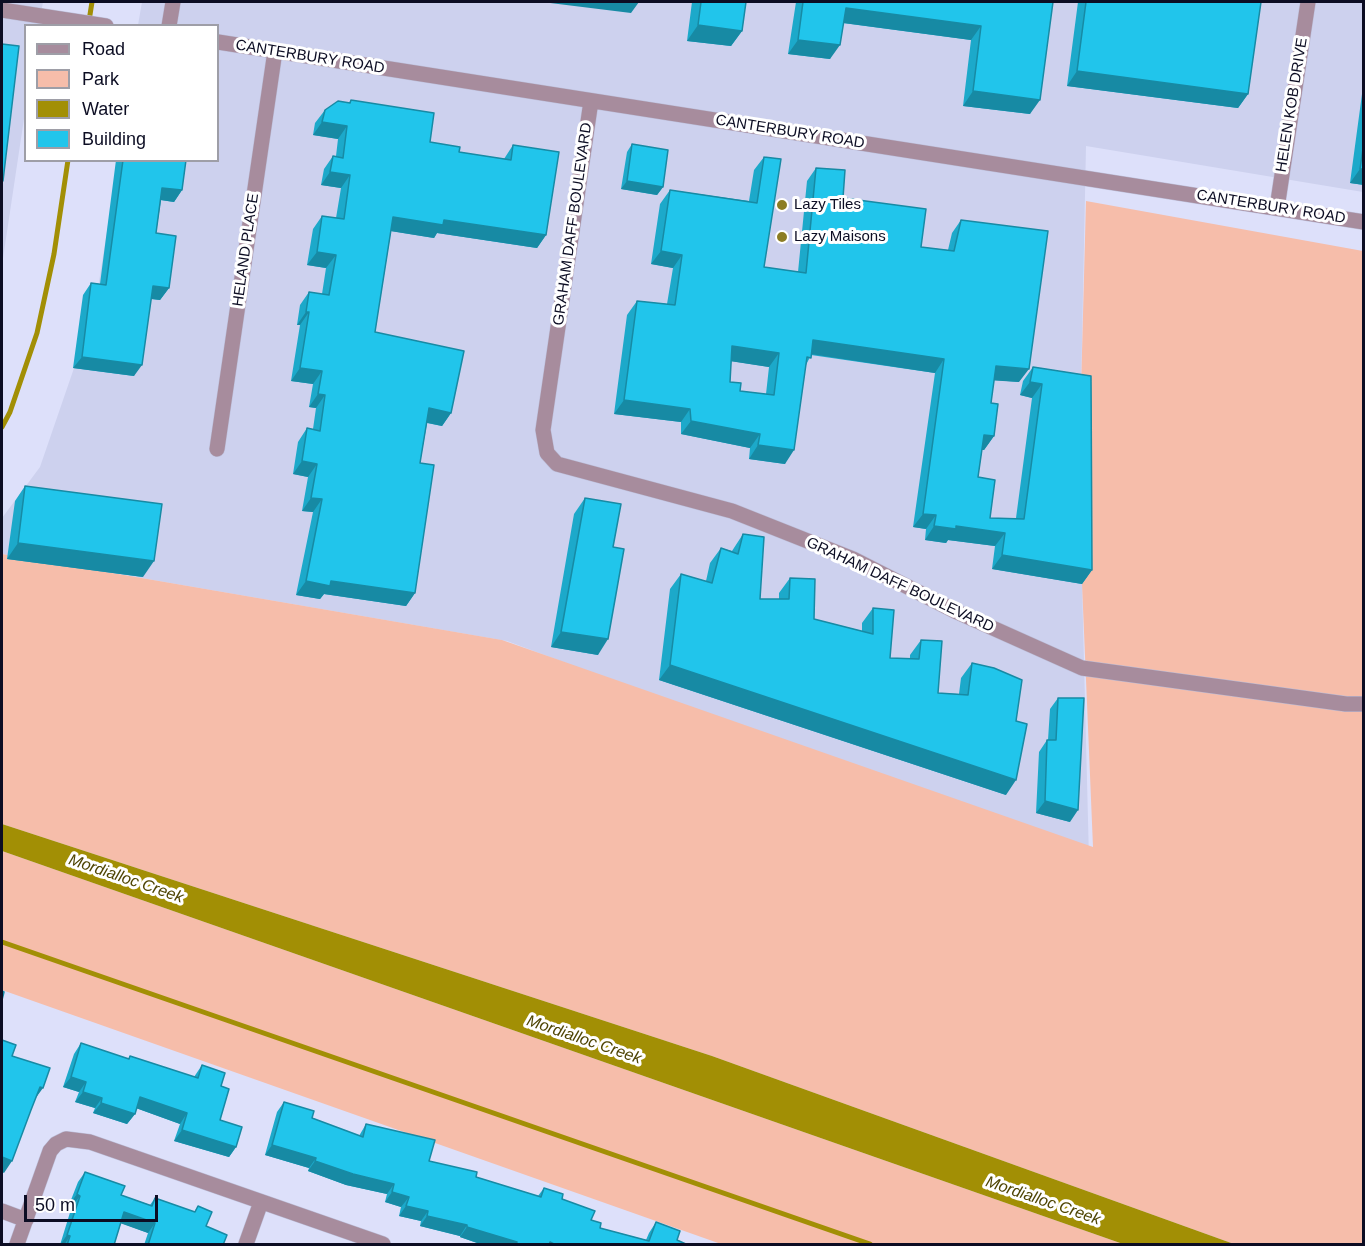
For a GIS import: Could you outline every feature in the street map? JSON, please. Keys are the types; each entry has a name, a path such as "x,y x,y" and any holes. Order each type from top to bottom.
{"street":[{"path":"169,24 173,2"},
{"name":"HELEN KOB DRIVE","path":"1277,208 1308,2"},
{"path":"2,10 95,24"},
{"name":"CANTERBURY ROAD","path":"219,42 1364,222"},
{"name":"HELAND PLACE","path":"217,449 275,51"},
{"name":"GRAHAM DAFF BOULEVARD","path":"591,101 543,430 547,453 557,464 732,511 853,559 957,612 1082,669 1346,704 1364,704"},
{"path":"17,1245 50,1151 66,1139 90,1142 383,1245"},
{"path":"246,1245 261,1202"},
{"path":"2,1211 26,1220"}],"shaded area":[{"path":"2,2 43,2 39,24 24,24 24,119 2,265"},
{"path":"142,2 1363,2 1363,192 1086,146 1081,390 1082,584 1089,859 507,641 2,554 2,518 40,467 95,307 118,162 219,162 219,24 138,24"}],"green space":[{"path":"1086,201 1363,251 1363,1244 1234,1244 712,1056 2,824 2,554 502,640 1093,847 1082,584 1081,390"},
{"path":"2,851 1123,1244 721,1244 2,990"}],"water":[{"name":"Mordialloc Creek","path":"2,824 712,1056 1234,1244 1123,1244 2,851"}],"building":[{"path":"701,2 746,2 742,31 698,25"},
{"path":"803,2 1053,2 1040,100 973,91 981,26 846,8 840,45 798,40"},
{"path":"1086,2 1261,2 1248,94 1077,71"},
{"path":"2,44 19,46 3,181 2,180"},
{"path":"351,100 434,113 430,142 460,147 459,152 511,160 513,145 559,152 546,235 444,220 443,225 393,217 375,332 464,351 451,413 429,408 420,463 434,465 415,593 331,581 330,586 306,581 322,499 311,498 317,464 302,461 307,428 320,431 325,395 318,394 322,371 300,368 309,312 306,312 309,292 329,295 336,255 317,252 322,216 344,219 350,175 330,172 333,156 343,158 347,126 322,122 325,110 338,101 350,103"},
{"path":"1364,142 1364,169 1360,169"},
{"path":"632,144 668,150 663,187 627,181"},
{"path":"764,157 781,159 764,267 806,273 816,168 845,170 843,198 926,209 921,247 954,251 961,220 1048,231 1029,369 996,366 991,403 998,404 994,436 984,435 978,477 995,480 990,518 1024,519 1042,384 1030,382 1033,367 1091,376 1092,570 1002,555 1005,533 956,526 956,529 934,526 936,515 923,514 944,359 813,340 811,358 807,357 794,450 758,445 760,434 691,421 690,409 624,400 637,301 675,305 682,255 661,251 670,190 757,203","holes":["732,346 779,353 774,395 740,391 741,383 730,382"]},
{"path":"123,162 186,162 182,190 162,188 156,233 176,236 169,288 153,286 142,365 82,357 91,283 106,285"},
{"path":"25,486 162,504 154,561 18,543"},
{"path":"585,498 621,504 613,547 624,549 608,639 561,632"},
{"path":"743,534 764,537 760,599 789,599 790,578 815,579 814,619 873,634 873,608 894,610 890,658 919,659 921,640 942,641 938,693 968,695 972,663 994,668 1022,680 1016,721 1027,724 1016,780 670,665 681,574 712,583 721,548 738,554"},
{"path":"1058,698 1084,698 1078,810 1045,801 1047,740 1056,740"},
{"path":"2,1040 16,1045 12,1056 50,1068 43,1088 40,1087 12,1161 2,1157"},
{"path":"81,1043 198,1078 202,1065 225,1073 221,1086 229,1089 220,1120 242,1127 236,1147 182,1130 187,1113 140,1097 135,1114 101,1103 102,1098 83,1092 86,1082 71,1077"},
{"path":"284,1102 314,1111 312,1118 363,1137 366,1124 435,1140 429,1161 477,1172 476,1177 541,1197 544,1188 563,1194 562,1199 595,1211 591,1220 601,1223 600,1228 649,1241 656,1222 680,1231 677,1240 688,1245 556,1245 550,1242 549,1245 516,1245 517,1242 467,1227 467,1225 427,1216 428,1211 406,1206 409,1197 392,1192 394,1184 353,1174 315,1161 316,1158 272,1145"},
{"path":"85,1172 125,1186 121,1195 152,1206 155,1198 195,1212 198,1206 212,1212 206,1226 227,1235 223,1245 148,1245 155,1223 124,1212 114,1245 67,1245 70,1236 67,1235 80,1196 77,1194"}],"waterway":[{"path":"89,21 92,2"},
{"path":"2,427 10,412 37,333 54,254 68,162"},
{"path":"2,942 870,1244"}],"place":[{"name":"Lazy Tiles","path":"782,205"},
{"name":"Lazy Maisons","path":"782,237"}]}
